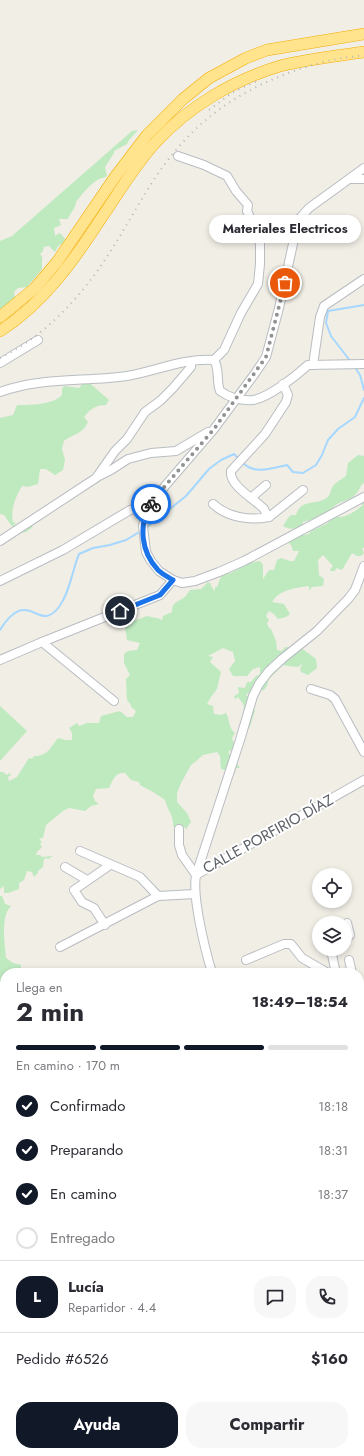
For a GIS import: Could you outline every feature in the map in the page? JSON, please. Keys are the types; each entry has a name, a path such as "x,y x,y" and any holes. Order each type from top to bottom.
{"highway":[{"path":"0,317 35,288 57,262 115,177 147,135 183,99 209,78 246,58 267,50 364,34"},
{"path":"0,331 22,315 42,297 68,266 124,184 154,144 186,114 233,85 263,72 290,64 364,52"}],"street":[{"path":"0,392 16,386 64,380 120,377 138,374 166,366 214,360 224,350 241,313 258,284 260,243 247,211 248,205 236,191 227,176 204,165 178,156"},
{"path":"364,168 309,208 300,218 266,357 214,429 158,495 146,512 143,526 143,540 146,552 159,571 173,580 182,583 188,582 219,572 364,497"},
{"path":"350,179 364,179"},
{"path":"313,365 320,317 324,306 364,279"},
{"path":"0,364 38,340"},
{"path":"214,360 217,366 218,386 220,391 235,399 253,400 262,397 283,384 308,365 364,364"},
{"path":"96,478 115,451 127,439 140,418 173,388 191,367 191,362"},
{"path":"268,517 263,508 231,479 231,471 265,434 286,402 288,395 283,384"},
{"path":"0,541 96,478 128,459 151,453 176,451 214,429"},
{"path":"251,498 266,485"},
{"path":"213,504 220,511 227,514 260,519 268,517 303,490"},
{"path":"0,581 63,550 130,510 137,509 146,512"},
{"path":"196,875 253,696 259,684 269,671 317,631 349,598 355,590 364,566"},
{"path":"0,660 160,595 173,580"},
{"path":"42,642 114,701"},
{"path":"311,688 330,695 335,699 364,752"},
{"name":"CALLE PORFIRIO DÍAZ","path":"211,968 201,927 196,894 196,875 364,780"},
{"path":"179,829 178,845 182,854 196,875"},
{"path":"80,851 140,877 158,896"},
{"path":"104,925 94,908 82,902 74,890 110,865"},
{"path":"65,867 87,880"},
{"path":"60,946 104,925 158,896 196,894"},
{"path":"246,960 284,944 291,944 302,958 319,968"},
{"path":"332,956 335,968"},
{"path":"349,960 351,968"}],"green space":[{"path":"138,130 127,144 114,151 105,167 107,176 99,179 86,189 76,202 68,219 59,219 61,225 54,228 55,236 60,233 65,239 62,244 58,246 55,252 49,246 44,247 40,254 42,256 42,269 27,287 18,288 14,292 15,298 0,313 0,241 12,236 132,131"},
{"path":"86,380 109,400 106,405 96,407 89,412 84,417 88,422 86,426 80,432 64,441 62,449 65,460 63,470 55,475 46,469 40,469 38,484 28,487 22,486 13,508 13,522 16,523 13,525 24,525 29,523 33,527 26,532 21,533 11,525 4,515 0,514 0,418 13,415 17,405 41,404 53,401 62,395 62,388 65,386 79,388"},
{"path":"358,455 364,456 364,483 355,495 336,505 332,511 319,522 313,519 303,522 301,526 293,529 283,526 288,518 291,515 296,515 298,510 304,504 321,501 327,498 334,485 346,476 348,463"},
{"path":"364,498 364,548 362,548 364,553 361,556 357,556 352,553 342,570 336,568 335,571 330,571 333,566 323,555 318,560 319,575 324,579 323,586 312,587 309,591 309,586 279,594 272,602 284,604 290,614 286,617 278,619 269,611 266,616 269,620 267,623 269,628 271,629 276,641 277,650 282,651 285,647 300,647 316,659 317,668 308,675 301,672 300,668 303,663 298,667 283,665 269,679 264,690 248,693 246,695 250,698 255,711 249,729 245,730 243,722 244,705 238,697 235,699 234,696 239,693 238,687 245,688 247,682 251,682 260,674 260,667 253,669 247,676 233,676 229,669 235,661 233,652 223,648 208,656 213,657 210,662 221,672 217,689 207,704 213,706 214,714 221,715 226,713 231,729 235,733 232,738 235,746 228,752 240,768 236,768 235,773 221,769 220,756 217,752 203,755 191,765 177,793 177,802 187,813 191,822 186,829 184,827 175,828 173,826 165,800 140,785 139,782 131,780 125,773 119,774 115,777 109,788 96,789 93,796 95,801 99,804 91,806 85,811 69,808 46,825 43,838 39,839 42,842 40,844 42,847 36,855 40,855 42,857 53,856 48,859 44,859 43,867 34,877 32,872 27,871 24,880 19,883 19,889 4,893 4,886 0,889 0,772 7,775 10,773 11,775 8,777 9,781 17,777 29,758 32,759 34,756 43,755 46,753 58,738 72,740 72,733 69,728 77,723 79,726 87,723 99,723 101,716 120,711 127,717 133,717 136,711 131,707 127,700 126,679 130,675 124,663 124,654 128,651 137,650 140,643 127,640 125,628 130,623 146,616 162,620 163,616 172,612 174,604 184,598 190,590 201,589 208,582 215,591 215,587 217,587 222,574 231,573 249,563 260,561 263,565 263,579 269,570 274,570 277,560 281,558 294,561 299,551 293,551 288,542 290,539 302,533 304,535 309,534 311,531 328,523 329,517 332,515 340,517 352,513 363,505 360,502"},
{"path":"0,706 27,731 0,761"},
{"path":"0,896 2,896 5,904 11,906 5,917 4,923 6,958 13,963 21,965 21,968 0,968"}],"waterway":[{"path":"351,362 331,336 326,323 328,311 364,305"},
{"path":"354,366 360,375 364,390"},
{"path":"243,463 248,467 258,470 287,465 293,472 303,473 316,465 328,440 338,429 355,417 364,398"},
{"path":"146,528 186,496 209,469 221,460 234,454 240,460"},
{"path":"0,630 16,612 28,610 45,616 54,613 66,595 79,554 93,548 126,540 141,531"}],"railway":[{"path":"0,358 32,339 47,327 74,300 98,270 163,167 185,140 200,125 233,100 269,81 308,66 342,58 364,55"},
{"path":"209,110 233,92 257,81"}],"way so far":[{"path":"151,504 214,429 266,357 270,336 285,283"}],"place":[{"name":"Materiales Electricos","path":"285,283"}],"route":[{"path":"120,611 160,595 173,580 159,571 146,552 143,540 143,526 146,512 151,504"}]}
